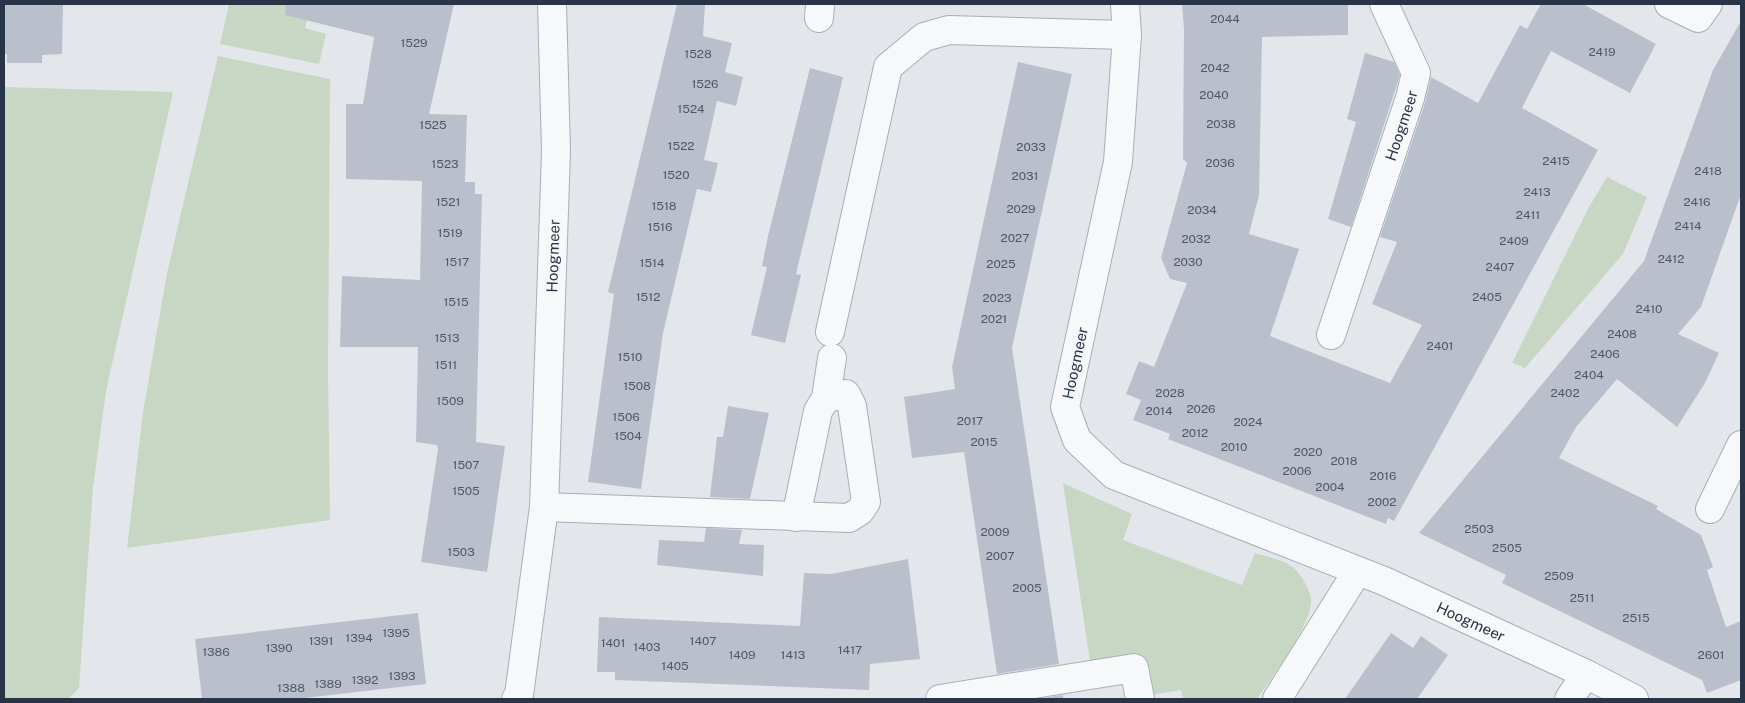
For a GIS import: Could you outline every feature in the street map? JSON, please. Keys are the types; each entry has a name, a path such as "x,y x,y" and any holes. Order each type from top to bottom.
{"street":[{"name":"Hoogmeer","path":"516,699 519,695 544,506 556,151 552,4"},
{"name":"Hoogmeer","path":"1125,4 1127,35 1118,162 1065,407 1078,440 1114,475 1384,581 1586,674 1634,699"},
{"name":"Hoogmeer","path":"1330,335 1410,98 1416,73 1384,4"},
{"path":"1669,4 1698,18 1708,4"},
{"path":"796,517 818,411 826,398 831,345 888,67 924,37 950,30 1127,35"},
{"path":"544,506 849,518 860,512 866,502 852,406 846,394 826,398"},
{"path":"1710,509 1741,445"},
{"path":"1277,699 1357,572"},
{"path":"940,699 1134,668 1140,699"},
{"path":"1569,699 1586,674"}],"green space":[{"path":"229,4 312,4 305,28 326,34 319,64 220,44"},
{"path":"218,56 330,79 328,369 330,520 127,548 143,412 167,273"},
{"path":"4,87 173,92 106,391 93,488 79,688 68,699 4,699"},
{"path":"1607,177 1647,197 1623,254 1525,368 1512,363 1589,207"},
{"path":"1063,483 1132,514 1123,540 1242,585 1255,553 1285,562 1297,571 1305,582 1310,594 1310,609 1299,635 1257,699 1183,699 1181,690 1151,695 1132,656 1090,661"}],"building":[{"path":"4,4 63,4 62,54 42,55 42,63 7,63 7,54 4,54"},
{"path":"286,4 454,4 429,114 467,115 465,182 475,182 475,194 482,194 476,442 505,446 487,572 421,562 438,449 437,445 416,442 418,347 340,347 342,276 420,280 422,181 346,179 346,104 363,104 374,37 285,15"},
{"path":"677,4 705,4 703,36 732,43 725,72 743,77 736,106 717,101 704,160 718,163 711,192 697,189 663,333 641,489 588,482 614,294 608,292"},
{"path":"1182,4 1348,4 1348,35 1262,37 1259,195 1249,234 1299,249 1270,336 1390,383 1422,325 1372,304 1397,242 1380,237 1425,103 1431,77 1478,103 1520,25 1527,29 1541,4 1583,4 1656,44 1630,93 1551,51 1522,108 1598,150 1394,521 1388,518 1386,524 1168,439 1170,434 1133,420 1141,400 1126,394 1139,361 1154,367 1187,283 1170,279 1161,258 1187,163 1183,159 1184,29"},
{"path":"1741,21 1741,194 1701,307 1678,334 1719,353 1705,383 1677,427 1617,379 1576,427 1559,458 1658,506 1656,509 1701,535 1713,567 1707,570 1726,627 1741,621 1741,680 1707,693 1702,680 1502,583 1506,575 1419,533 1644,261 1713,70"},
{"path":"1365,53 1394,62 1400,75 1351,227 1328,219 1356,122 1347,119"},
{"path":"1018,62 1072,74 1012,348 1059,664 997,674 964,452 912,458 904,397 955,389 952,367"},
{"path":"810,68 843,77 796,274 801,275 785,343 751,335 767,267 762,266 768,236"},
{"path":"728,406 769,413 750,499 710,497 717,437 723,437"},
{"path":"706,528 742,530 739,544 764,545 763,576 657,565 659,540 704,542"},
{"path":"908,559 920,659 870,664 869,690 615,680 615,672 597,672 599,617 800,626 804,573 831,574"},
{"path":"418,613 426,684 296,699 202,699 195,639"},
{"path":"1391,633 1413,648 1421,636 1448,655 1417,699 1345,699"},
{"path":"1063,695 1063,699 1037,699"}]}
